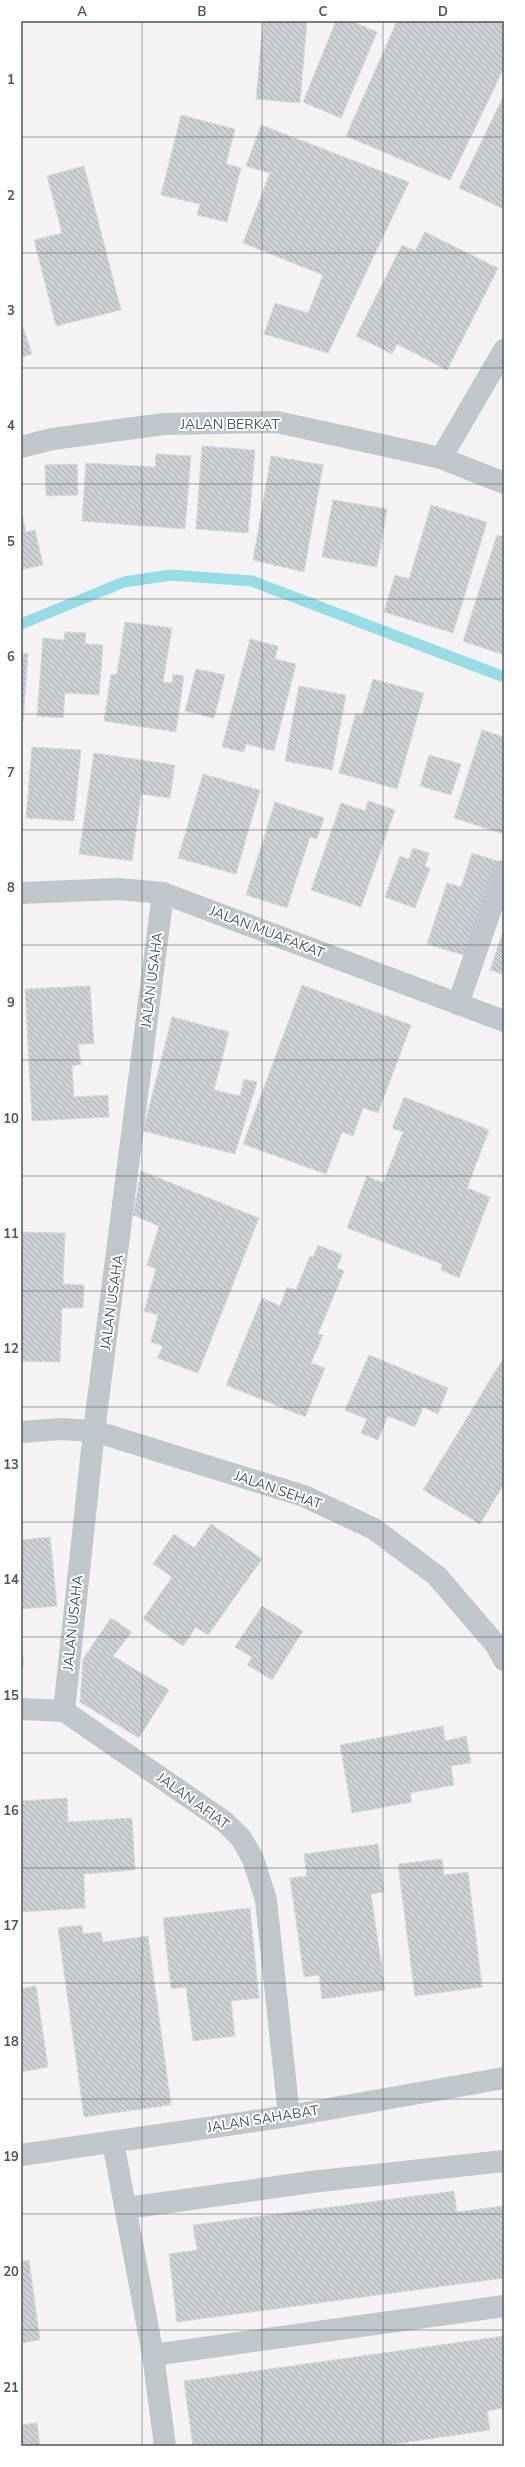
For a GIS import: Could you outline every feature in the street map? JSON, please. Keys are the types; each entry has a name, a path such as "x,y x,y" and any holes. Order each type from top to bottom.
{"street":[{"path":"441,458 504,350"},
{"name":"JALAN BERKAT","path":"21,448 52,439 164,424 277,422 441,458 504,483"},
{"path":"458,1004 504,871"},
{"name":"JALAN MUAFAKAT","path":"21,893 119,889 163,893 504,1021"},
{"name":"JALAN USAHA","path":"64,1711 94,1431 163,893"},
{"name":"JALAN SEHAT","path":"21,1432 60,1429 94,1431 304,1496 374,1529 437,1576 496,1645 504,1660"},
{"path":"21,1709 64,1711"},
{"name":"JALAN AFIAT","path":"64,1711 225,1822 241,1838 253,1858 266,1900 289,2116"},
{"name":"JALAN SAHABAT","path":"21,2155 289,2116 504,2078"},
{"path":"113,2142 127,2208 154,2355 165,2446"},
{"path":"127,2208 311,2182 504,2161"},
{"path":"154,2355 504,2306"}],"building":[{"path":"62,21 108,21 62,22"},
{"path":"263,21 307,21 300,103 256,99"},
{"path":"336,21 351,21 377,32 341,118 303,102"},
{"path":"397,21 504,21 504,68 450,180 346,136"},
{"path":"504,95 504,209 459,188"},
{"path":"181,115 235,129 226,164 241,168 227,222 197,215 200,204 161,195"},
{"path":"261,125 409,182 328,353 264,334 275,303 308,313 323,275 243,243 270,173 246,166"},
{"path":"84,166 121,310 56,326 34,240 62,233 47,176"},
{"path":"425,232 498,268 447,370 397,344 392,354 356,336 402,245 415,251"},
{"path":"21,321 32,354 21,357"},
{"path":"202,446 255,450 248,533 196,529"},
{"path":"156,454 191,456 185,529 82,521 86,463 155,467"},
{"path":"271,456 323,465 304,572 253,560"},
{"path":"77,464 78,495 46,496 45,465"},
{"path":"333,500 387,509 377,567 322,557"},
{"path":"431,505 487,522 453,633 384,612 395,575 409,579"},
{"path":"21,510 26,532 35,530 43,565 21,570"},
{"path":"497,535 504,537 504,655 463,641"},
{"path":"125,622 172,628 163,682 172,683 173,674 184,676 176,732 104,721 111,674 117,674"},
{"path":"65,632 86,633 85,644 103,645 99,695 65,693 63,718 37,716 43,638 64,640"},
{"path":"250,639 278,646 275,659 296,664 274,751 246,744 244,752 222,747"},
{"path":"21,653 28,654 23,722 21,722"},
{"path":"196,669 225,675 214,718 185,711"},
{"path":"373,679 424,693 397,789 339,773 356,713 362,715"},
{"path":"299,686 346,695 332,770 285,761"},
{"path":"482,730 504,737 504,834 454,818"},
{"path":"32,747 81,750 74,821 26,818"},
{"path":"94,753 175,765 170,798 141,794 132,861 79,854"},
{"path":"429,755 461,764 451,795 420,786"},
{"path":"203,774 260,790 236,874 178,858"},
{"path":"368,801 395,810 361,907 311,890 341,803 365,811"},
{"path":"275,802 324,818 317,839 310,837 287,908 246,895"},
{"path":"413,848 429,853 425,866 430,868 415,908 385,897 400,856 409,859"},
{"path":"472,853 501,862 470,957 427,944 447,883 461,887"},
{"path":"504,928 504,975 490,970"},
{"path":"302,985 411,1025 378,1113 363,1108 353,1136 342,1132 326,1174 243,1144"},
{"path":"90,986 94,1044 78,1044 81,1064 72,1066 74,1097 108,1095 109,1117 32,1121 25,989"},
{"path":"172,1017 229,1032 214,1090 240,1096 244,1079 257,1082 235,1154 143,1131"},
{"path":"404,1097 489,1130 467,1188 490,1197 459,1278 441,1270 442,1264 347,1228 367,1176 383,1183 403,1132 392,1128"},
{"path":"141,1171 259,1218 198,1373 157,1358 163,1346 151,1342 158,1315 144,1311 156,1269 147,1265 159,1226 133,1215"},
{"path":"21,1232 65,1233 63,1284 84,1285 83,1308 62,1308 60,1362 21,1361"},
{"path":"318,1245 342,1255 337,1268 344,1271 318,1334 323,1335 311,1363 325,1368 305,1417 226,1385 262,1298 280,1306 287,1287 296,1290 310,1256 313,1257"},
{"path":"369,1355 448,1388 438,1414 423,1407 415,1427 388,1416 378,1440 361,1433 367,1419 345,1410"},
{"path":"504,1357 504,1484 480,1524 423,1490"},
{"path":"211,1524 262,1559 208,1635 196,1627 183,1646 143,1619 172,1577 153,1564 174,1534 194,1548"},
{"path":"50,1537 57,1606 21,1609 21,1540"},
{"path":"262,1606 303,1631 272,1680 247,1665 252,1657 235,1647"},
{"path":"111,1618 132,1632 113,1656 169,1690 139,1738 80,1702 83,1659"},
{"path":"21,1639 24,1666 21,1666"},
{"path":"443,1726 445,1741 466,1736 471,1763 451,1766 454,1785 410,1793 412,1802 352,1813 340,1745"},
{"path":"67,1798 68,1822 132,1818 135,1870 84,1874 85,1908 21,1912 21,1801"},
{"path":"378,1844 384,1892 371,1894 385,1990 322,1999 319,1975 304,1977 290,1878 307,1876 304,1854"},
{"path":"442,1859 444,1875 468,1872 482,1987 415,1996 398,1864"},
{"path":"250,1908 259,1998 231,2001 235,2036 193,2041 186,1987 171,1989 163,1918"},
{"path":"82,1925 83,1934 101,1932 103,1942 148,1936 171,2105 84,2117 58,1928"},
{"path":"36,1986 48,2067 21,2072 21,1989"},
{"path":"454,2191 457,2212 502,2206 504,2278 177,2322 169,2254 197,2250 193,2225"},
{"path":"29,2260 40,2340 21,2343 21,2262"},
{"path":"504,2336 504,2408 487,2411 490,2430 381,2446 228,2446 228,2444 193,2446 184,2381"},
{"path":"37,2423 40,2446 21,2446 21,2425"}],"waterway":[{"path":"21,624 124,582 171,575 252,581 504,677"}]}
